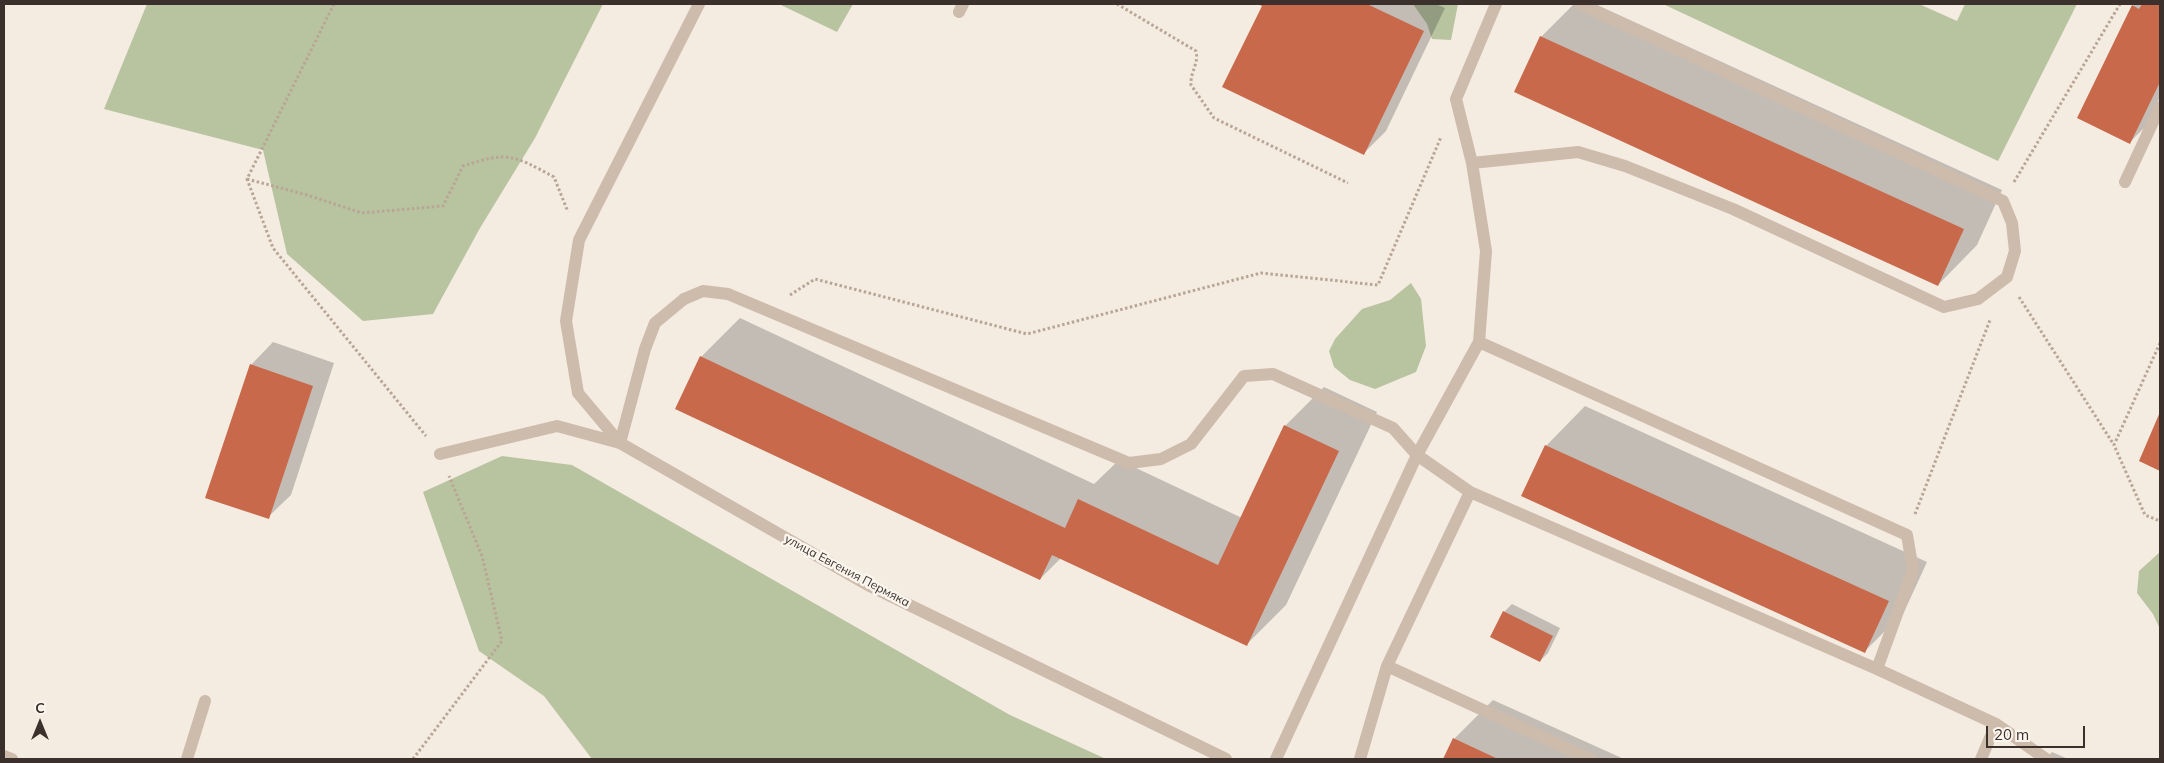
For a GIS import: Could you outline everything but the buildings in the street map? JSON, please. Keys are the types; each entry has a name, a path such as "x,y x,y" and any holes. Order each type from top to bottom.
{"street":[{"path":"620,443 578,393 566,321 579,240 698,4"},
{"path":"1276,759 1417,455 1479,342 1486,251 1472,163 1456,99 1496,4"},
{"path":"1472,163 1578,152 1624,166 1733,208 1944,308 1978,299 2007,277 2015,251 2012,223 2002,201 1580,4"},
{"path":"2125,182 2160,107"},
{"path":"620,443 645,349 655,323 684,299 703,291 728,294 1128,462 1161,459 1191,444 1244,376 1273,374 1392,428 1417,455 1470,492 1877,669 1996,724 2046,759"},
{"path":"1479,342 1907,534 1913,570 1877,669"},
{"path":"440,454 557,426 620,443"},
{"name":"улица Евгения Пермяка","path":"620,443 868,585 1226,759"},
{"path":"1360,759 1387,666 1470,492"},
{"path":"1387,666 1590,759"},
{"path":"187,759 205,700"},
{"path":"1981,759 1996,724"},
{"path":"4,756 12,759"}],"path":[{"path":"334,4 247,179 273,248 440,454 482,556 502,641 413,759"},
{"path":"1117,4 1196,51 1197,57 1190,78 1191,85 1214,118 1348,183"},
{"path":"2002,201 2120,4"},
{"path":"765,310 815,280 1026,334 1261,273 1378,286 1441,135"},
{"path":"247,179 307,195 362,213 443,206 463,166 490,157 508,156 525,162 554,177 579,240"},
{"path":"2007,277 2114,446 2145,515 2160,520"},
{"path":"1907,534 1992,314"},
{"path":"2114,446 2160,343"}],"green space":[{"path":"147,4 603,4 535,138 480,228 433,314 363,321 287,254 263,150 104,109"},
{"path":"779,4 853,4 837,32"},
{"path":"1413,4 1458,4 1451,40 1432,39 1427,24"},
{"path":"1663,4 1919,4 1957,21 1965,4 2077,4 1998,161"},
{"path":"1411,283 1421,299 1426,346 1416,372 1375,389 1350,380 1334,367 1329,351 1335,339 1362,309 1390,300"},
{"path":"502,456 572,465 1010,715 1106,759 592,759 544,696 479,651 423,492"},
{"path":"2160,552 2160,629 2153,614 2137,593 2139,571"}]}
